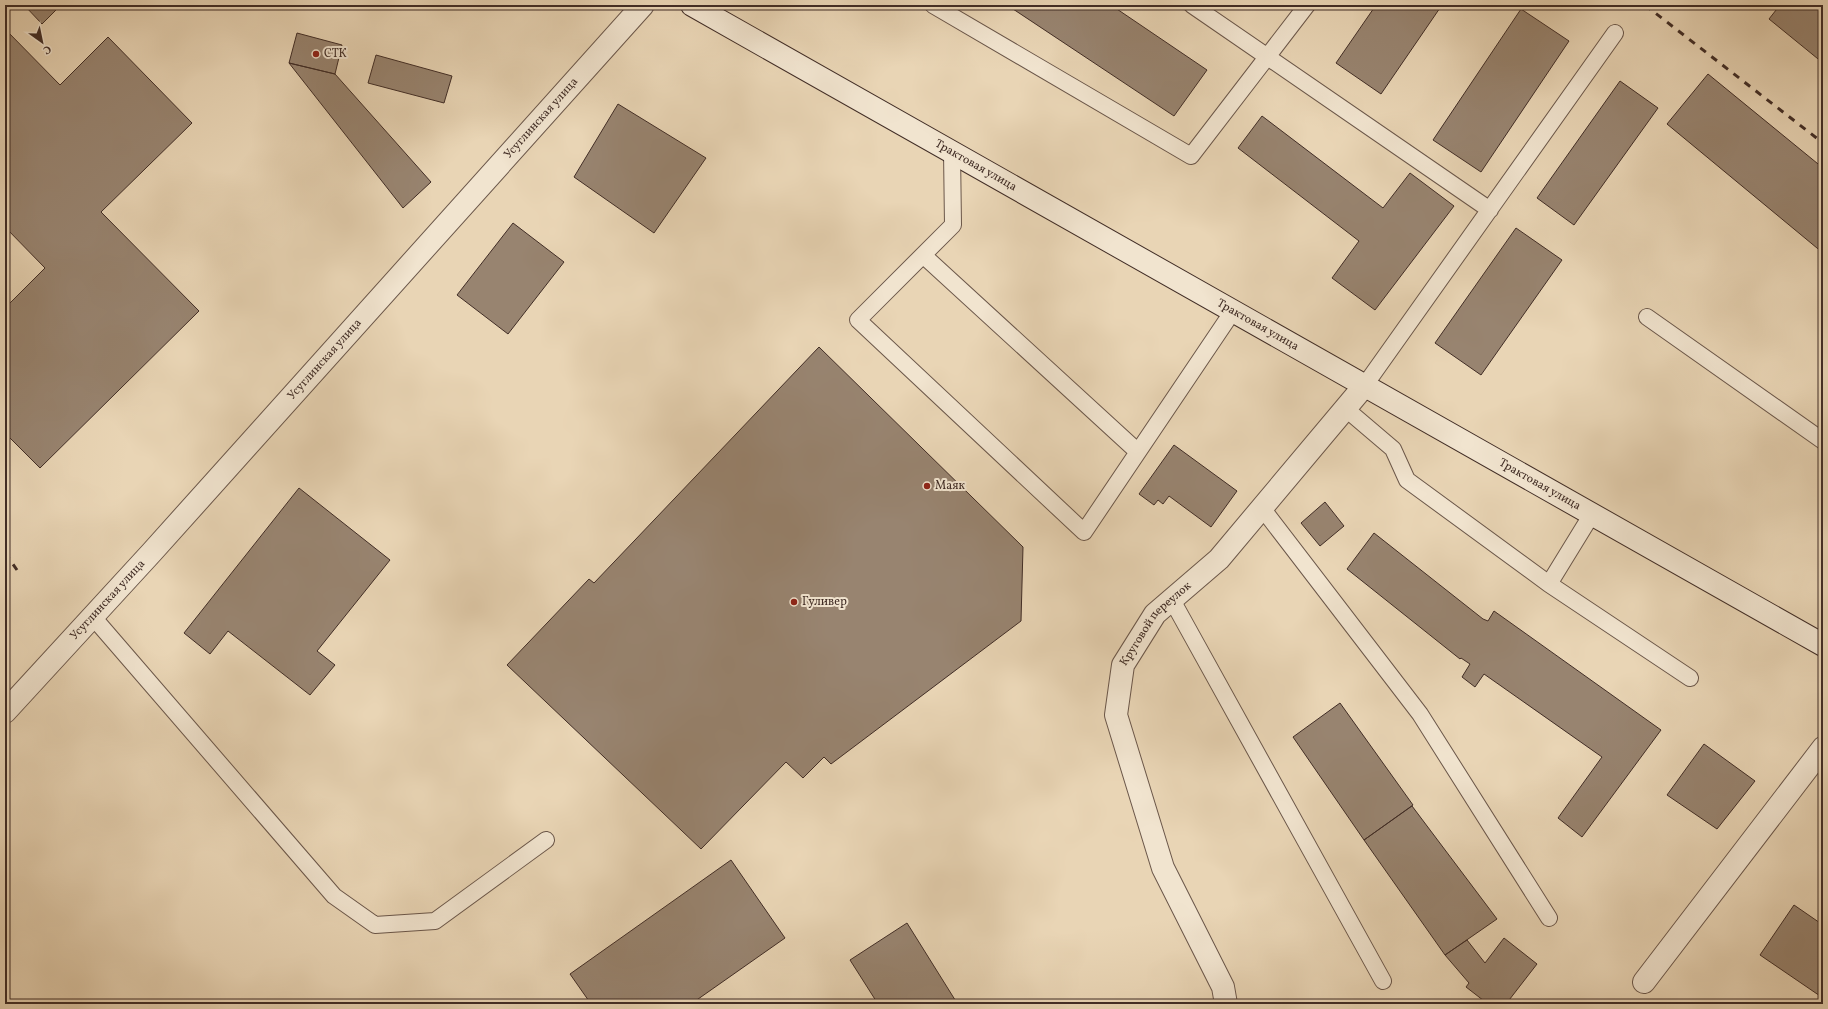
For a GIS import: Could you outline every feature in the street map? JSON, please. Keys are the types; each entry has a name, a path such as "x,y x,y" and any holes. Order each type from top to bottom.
{"street":[{"name":"Усуглинская улица","path":"5,712 93,617 643,5"},
{"name":"Трактовая улица","path":"692,5 1823,645"},
{"name":"Круговой переулок","path":"1226,1004 1223,987 1163,868 1116,715 1123,665 1155,614 1219,559 1365,385"},
{"path":"1644,982 1823,748"}],"lane":[{"path":"933,5 1191,156 1268,59 1308,5"},
{"path":"1192,5 1268,59 1490,210"},
{"path":"1365,385 1615,33"},
{"path":"952,152 953,225 858,320 1084,532 1233,311"},
{"path":"922,255 1138,452"},
{"path":"1647,317 1823,441"},
{"path":"1346,409 1393,449 1407,480 1549,584 1690,678"},
{"path":"1262,508 1420,714 1549,918"},
{"path":"1549,584 1592,514"},
{"path":"1172,600 1383,981"},
{"path":"93,617 334,896 375,925 435,921 546,840"}],"building":[{"path":"24,5 61,5 42,24"},
{"path":"1007,5 1111,5 1207,70 1174,116"},
{"path":"1376,5 1442,5 1381,94 1336,63"},
{"path":"1780,5 1823,5 1823,63 1769,19"},
{"path":"1521,9 1569,41 1481,172 1433,140"},
{"path":"5,29 60,85 108,37 192,123 101,212 199,311 40,468 5,433 5,308 45,268 5,227"},
{"name":"СТК","path":"297,33 342,45 335,74 289,63"},
{"path":"376,55 452,76 444,103 368,83"},
{"path":"289,63 335,74 431,182 403,208"},
{"path":"1708,74 1823,168 1823,253 1667,124"},
{"path":"1620,81 1658,108 1574,225 1537,198"},
{"path":"618,104 706,158 654,233 574,177"},
{"path":"1262,116 1383,208 1410,173 1454,206 1375,310 1332,278 1359,241 1238,148"},
{"path":"513,223 564,262 508,334 457,295"},
{"path":"1516,228 1562,260 1481,375 1435,343"},
{"name":"Гуливер","path":"819,347 1023,547 1021,621 831,764 824,757 803,778 786,762 701,849 507,665 589,579 594,583"},
{"path":"1174,445 1237,491 1211,527 1169,496 1163,504 1158,500 1154,505 1139,494"},
{"path":"299,488 390,560 317,651 335,665 310,695 228,631 210,654 184,633"},
{"path":"1325,502 1344,526 1320,546 1301,523"},
{"path":"1374,533 1483,619 1488,621 1494,611 1661,730 1582,837 1558,818 1602,757 1484,674 1475,687 1462,677 1470,664 1461,658 1460,659 1347,569"},
{"path":"1340,703 1413,805 1364,840 1293,737"},
{"path":"1704,744 1755,781 1717,829 1667,795"},
{"path":"1412,806 1497,919 1445,955 1364,840"},
{"path":"731,860 785,938 691,1004 591,1004 570,974"},
{"path":"1794,905 1823,925 1823,998 1760,955"},
{"path":"907,923 957,1003 956,1004 878,1004 850,960"},
{"path":"1504,938 1537,964 1506,1004 1488,1004 1466,987 1469,983 1445,955 1467,940 1485,963"}],"railway":[{"path":"1645,5 1823,143"},
{"path":"5,553 17,570"}],"place":[{"name":"СТК","path":"316,54"},
{"name":"Маяк","path":"927,486"},
{"name":"Гуливер","path":"794,602"}]}
